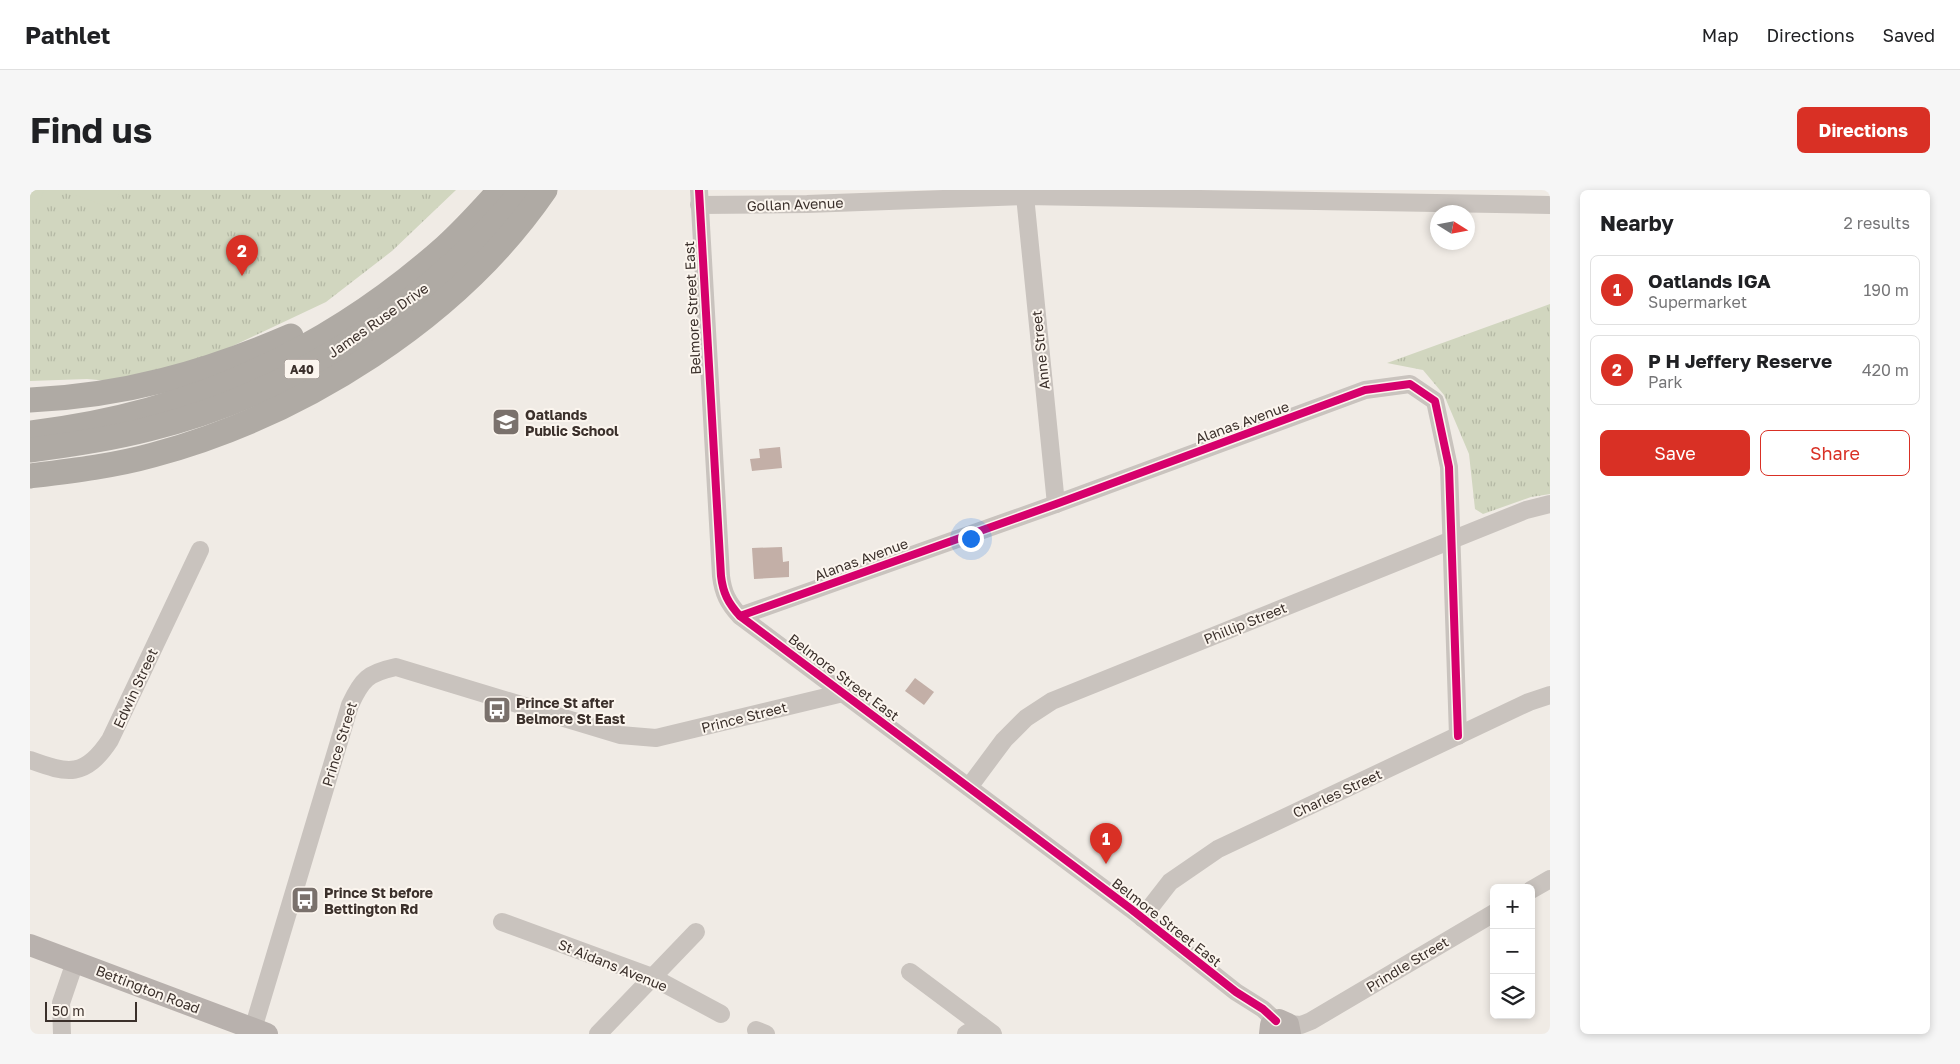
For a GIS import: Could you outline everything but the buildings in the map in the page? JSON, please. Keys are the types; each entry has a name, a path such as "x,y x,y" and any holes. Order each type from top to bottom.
{"highway":[{"path":"30,400 96,395 176,378 255,352 297,334 368,292 404,266 438,238 487,190"},
{"name":"James Ruse Drive","path":"30,433 126,417 178,402 220,388 306,347 373,304 411,275 445,247 500,190"},
{"name":"James Ruse Drive","path":"30,450 104,439 150,429 239,399 315,362 352,340 424,289 490,228 523,190"},
{"path":"30,476 59,473 153,456 242,424 322,387 397,338 454,291 496,251 528,216 545,190"}],"main road":[{"name":"Bettington Road","path":"30,945 260,1031"}],"street":[{"name":"Gollan Avenue","path":"699,198 1124,194 1550,205"},
{"name":"Anne Street","path":"1025,196 1056,504"},
{"name":"Belmore Street East","path":"699,198 722,591 728,603 740,616 1142,918 1236,992 1263,1009 1284,1030"},
{"name":"Alanas Avenue","path":"740,616 1056,504 1365,390 1410,384 1435,401 1449,467 1458,736"},
{"name":"Phillip Street","path":"969,787 1004,740 1026,718 1052,701 1526,510 1550,504"},
{"name":"Edwin Street","path":"30,760 60,771 75,770 91,763 104,749 200,550"},
{"name":"Prince Street","path":"260,1031 350,706 358,687 369,677 381,671 396,668 620,735 638,738 656,738 843,692"},
{"name":"Charles Street","path":"1142,918 1170,882 1218,849 1529,702 1550,695"},
{"path":"1535,888 1550,879"},
{"name":"Prindle Street","path":"1284,1030 1301,1025 1320,1016 1490,915"},
{"name":"St Aidans Avenue","path":"502,922 652,977 721,1014"},
{"path":"598,1034 696,932"},
{"path":"62,1034 61,1003 75,962"},
{"path":"910,972 980,1031"},
{"path":"1316,1034 1320,1016"}],"green space":[{"path":"30,190 456,190 392,251 326,302 220,352 121,382 87,379 30,381"},
{"path":"30,190 44,190 30,227"},
{"path":"61,190 120,190 114,209"},
{"path":"1550,304 1550,494 1531,497 1483,514 1475,509 1469,454 1444,395 1423,370 1387,363"}],"cycle path":[{"path":"699,190 721,576 723,588 732,607 740,616 1131,909 1236,992 1263,1009 1276,1021"},
{"path":"740,616 1056,504 1365,390 1410,384 1435,401 1449,467 1458,736"}],"place":[{"name":"P H Jeffery Reserve","path":"242,276"},
{"name":"Oatlands Public School","path":"506,422"},
{"name":"Prince St after Belmore St East","path":"497,710"},
{"name":"Oatlands IGA","path":"1106,864"},
{"name":"Prince St before Bettington Rd","path":"305,900"}]}
